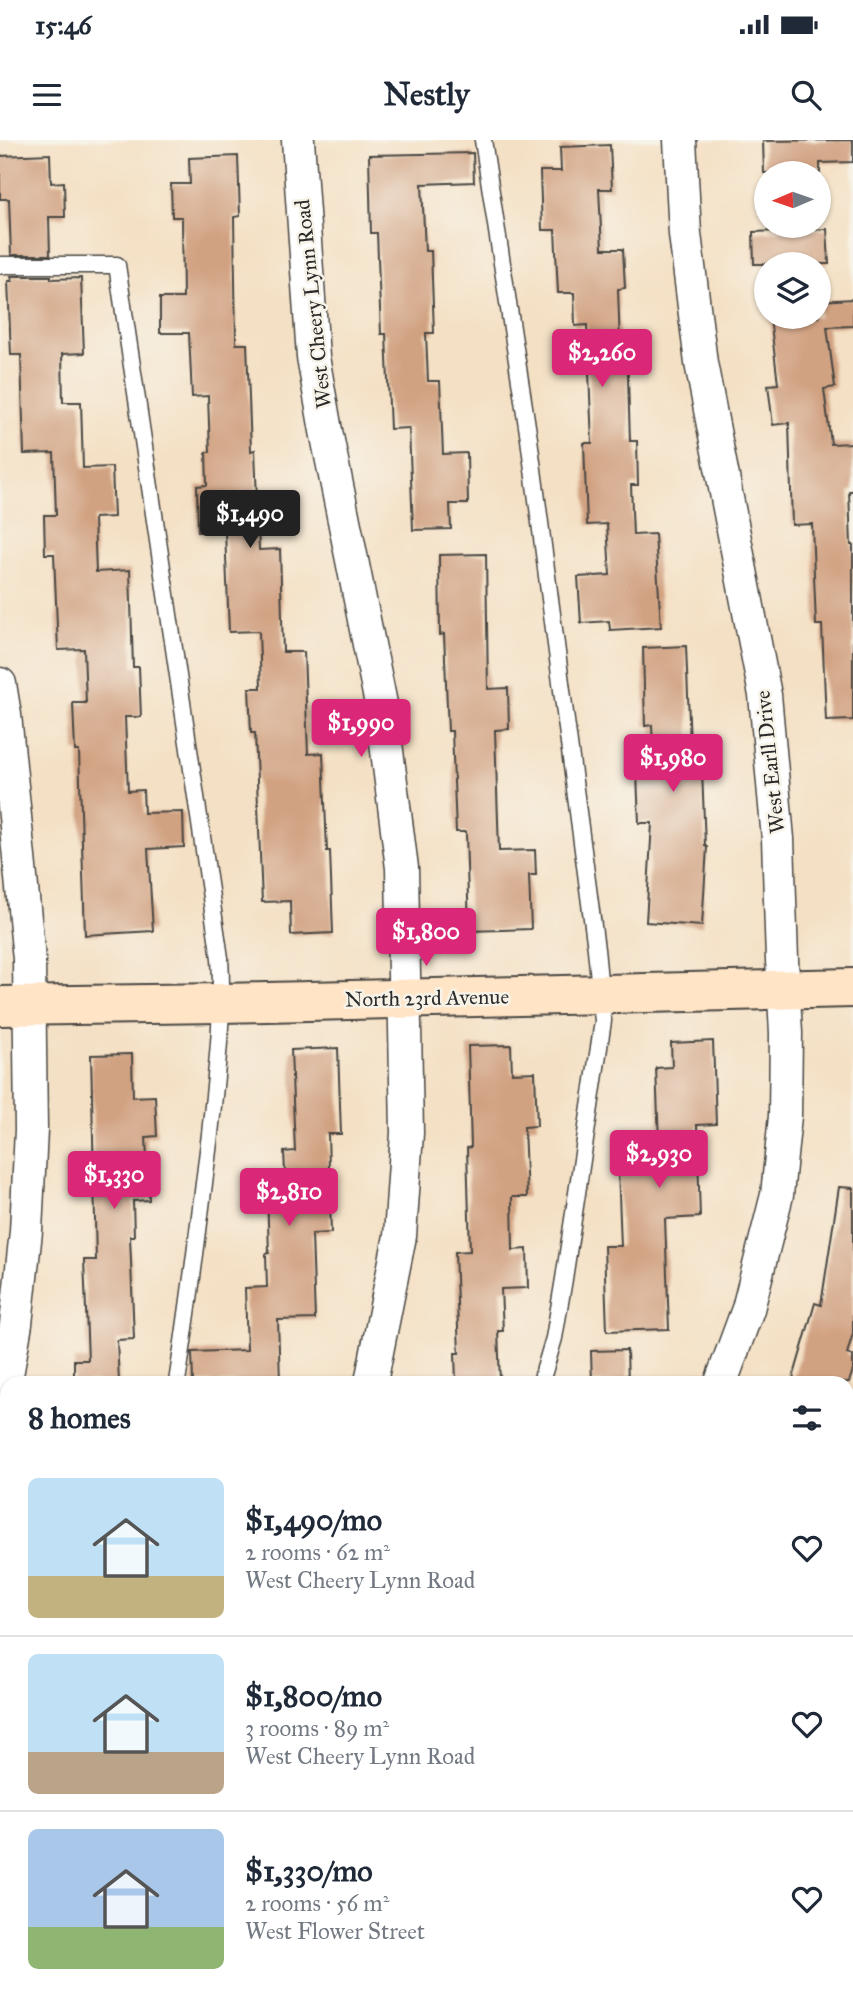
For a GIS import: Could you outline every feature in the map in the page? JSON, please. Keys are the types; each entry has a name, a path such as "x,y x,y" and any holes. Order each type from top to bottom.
{"street":[{"name":"West Cheery Lynn Road","path":"298,140 313,357 381,704 402,868 407,1133 400,1236 372,1376"},
{"name":"West Earll Drive","path":"680,140 685,233 701,363 765,695 778,839 786,1033 785,1116 777,1195 748,1309 723,1376"},
{"path":"0,684 29,959 15,1006 31,1130 26,1231 16,1325 7,1376"},
{"name":"North 23rd Avenue","path":"15,1006 853,988"}],"lane":[{"path":"482,140 528,439 596,949 603,1021 554,1338 543,1376"},
{"path":"0,265 117,265 220,958 221,1033 198,1243 178,1376"}],"building":[{"path":"853,140 853,162 764,161 763,141"},
{"path":"610,145 612,189 599,189 602,249 623,249 625,288 618,289 620,346 627,346 630,441 637,441 638,485 631,485 633,535 655,534 661,627 610,630 609,621 581,623 578,577 610,575 607,524 587,525 584,443 592,443 587,325 575,326 574,293 558,293 555,230 542,230 540,171 561,171 560,147"},
{"path":"473,153 474,182 422,184 425,251 431,251 434,333 426,333 428,381 440,381 443,454 467,453 468,504 450,504 451,529 413,530 409,428 390,429 386,334 381,334 377,233 371,233 369,155"},
{"path":"50,154 51,183 64,182 65,217 49,217 50,255 11,255 9,199 0,199 0,156"},
{"path":"238,156 240,216 234,217 236,344 247,344 251,451 255,450 259,550 280,549 283,652 304,652 308,754 323,753 333,933 291,935 290,901 262,902 255,733 251,733 249,688 261,688 259,631 229,632 225,531 198,532 197,486 207,485 206,452 210,452 208,396 192,397 189,333 160,333 160,298 183,298 182,217 172,217 171,184 190,184 189,158"},
{"path":"753,232 754,238 828,238 828,252 754,252 754,264"},
{"path":"11,276 81,278 84,353 62,354 63,402 81,402 83,468 112,467 114,517 94,518 96,572 130,570 133,667 139,667 141,717 125,717 128,791 143,790 144,813 183,812 184,847 148,849 153,931 85,935 79,751 75,751 73,703 86,703 84,649 58,650 54,554 45,554 44,515 56,515 54,453 24,454 21,355 11,355 8,281 12,281"},
{"path":"853,299 853,326 831,327 831,300"},
{"path":"771,329 827,329 835,387 824,389 831,444 853,443 853,491 849,491 853,545 853,720 826,721 822,625 816,625 812,524 792,525 789,423 773,425 768,385 778,384"},
{"path":"486,554 488,689 508,688 509,729 495,730 499,851 535,850 536,875 529,875 531,929 469,931 466,832 456,832 452,731 448,731 444,634 440,635 439,555"},
{"path":"686,646 690,745 701,744 707,847 702,926 646,922 652,823 639,823 637,774 654,774 652,725 645,726 643,648"},
{"path":"713,1041 716,1124 697,1125 700,1217 665,1219 669,1329 607,1331 604,1246 621,1246 617,1142 659,1141 656,1068 672,1067 671,1043"},
{"path":"511,1045 512,1073 535,1072 537,1126 524,1127 527,1197 512,1197 513,1250 527,1249 528,1288 501,1289 503,1331 498,1331 500,1376 456,1376 455,1353 459,1353 455,1252 470,1251 468,1046"},
{"path":"338,1048 341,1134 328,1134 331,1233 312,1234 315,1319 278,1320 280,1376 193,1376 192,1352 247,1350 245,1288 267,1287 267,1193 286,1192 284,1152 295,1151 291,1050"},
{"path":"132,1054 133,1097 155,1096 157,1136 146,1137 149,1200 133,1201 134,1236 130,1236 134,1339 117,1340 119,1376 74,1376 74,1360 88,1360 84,1260 96,1260 91,1055"},
{"path":"839,1187 853,1188 853,1333 847,1354 853,1356 851,1376 794,1376 815,1303 821,1305"},
{"path":"627,1350 628,1376 592,1376 591,1351"}]}
